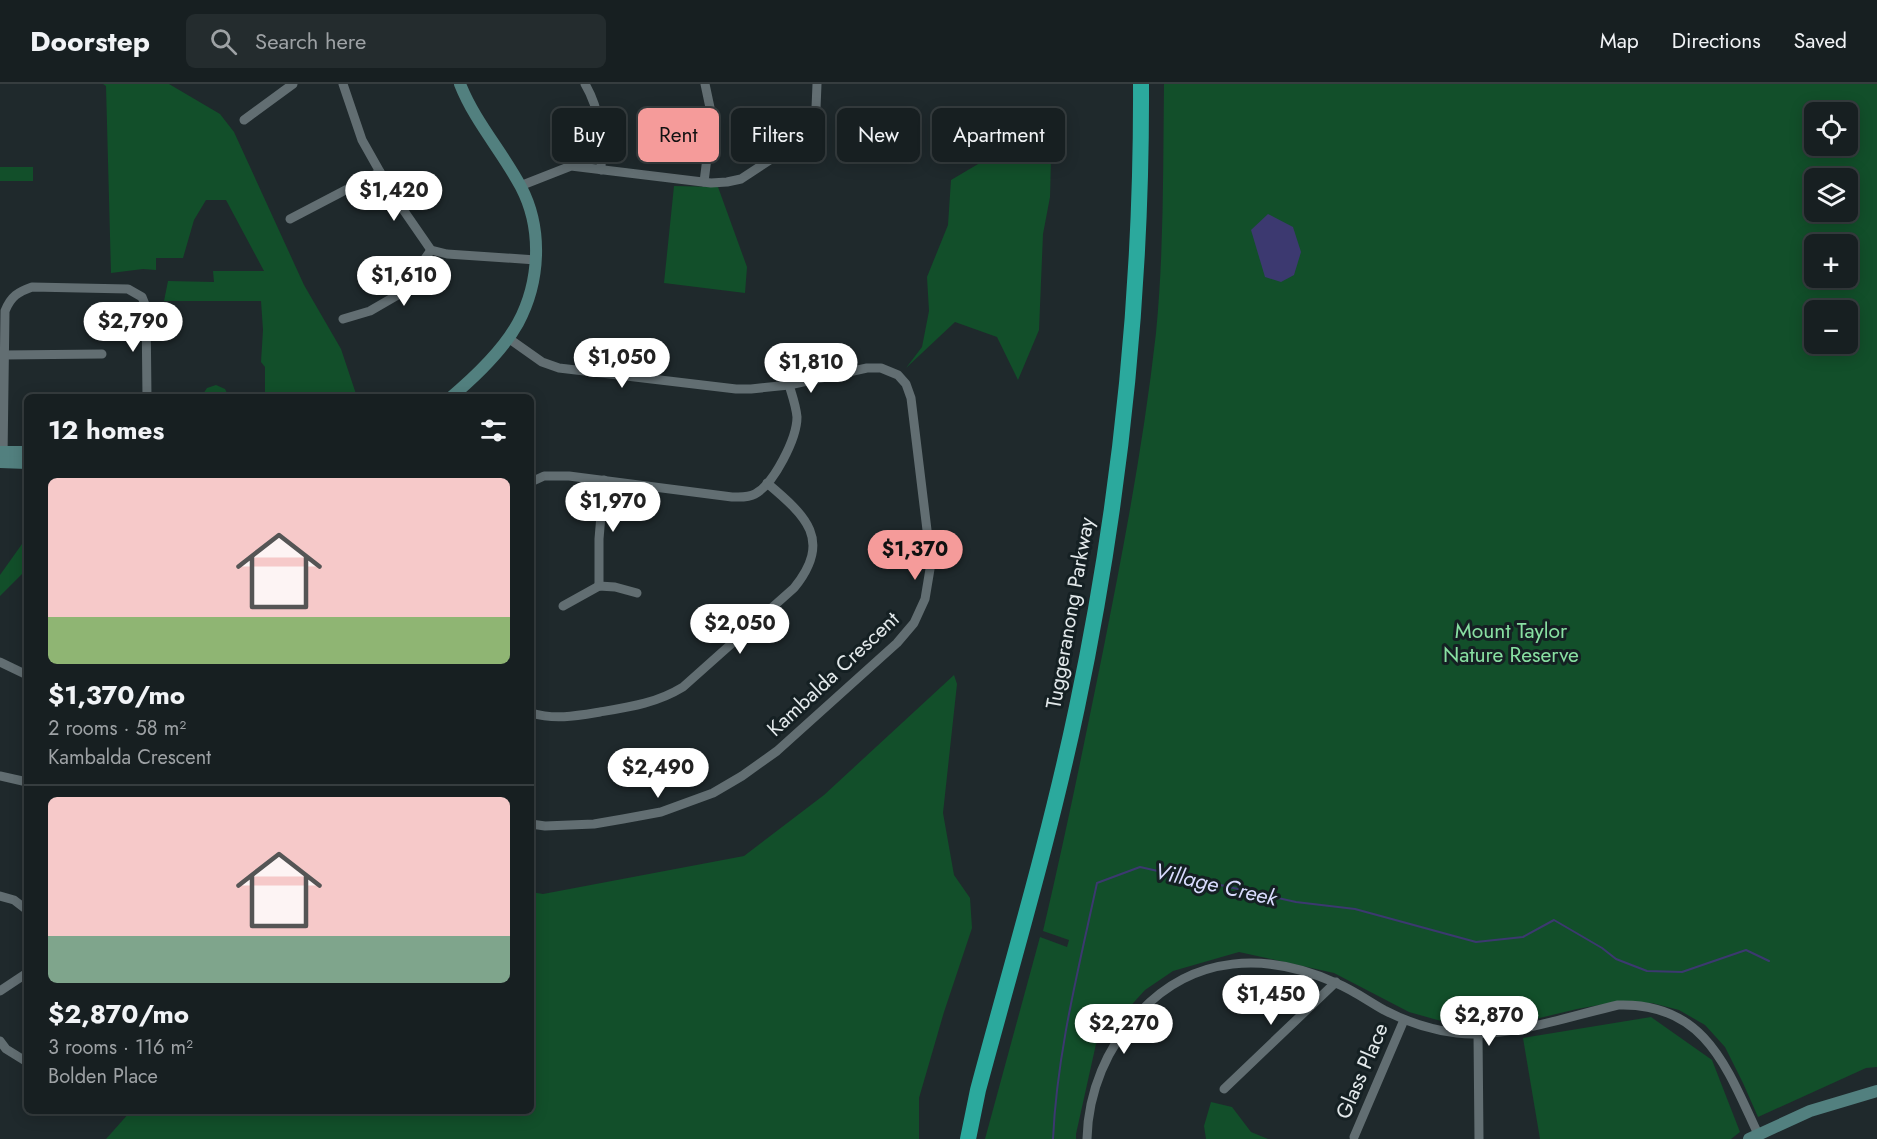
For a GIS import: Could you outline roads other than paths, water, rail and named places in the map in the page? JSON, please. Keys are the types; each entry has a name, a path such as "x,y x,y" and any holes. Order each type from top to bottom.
{"highway":[{"name":"Tuggeranong Parkway","path":"968,1139 978,1090 1064,766 1103,566 1116,478 1133,311 1138,232 1141,84"},
{"name":"Tuggeranong Parkway","path":"978,1139 1075,761 1092,686 1116,552 1136,396 1146,281 1150,197 1151,84"}],"street":[{"path":"244,120 293,84"},
{"path":"343,84 363,140 409,221 431,250 447,254 536,260"},
{"path":"455,394 468,383 517,325 525,307 536,260 535,228 530,207 520,186 481,126 460,84"},
{"path":"585,84 600,120 601,170"},
{"path":"704,182 712,117 705,84"},
{"path":"520,186 571,166 704,182 727,182 741,179 799,141 808,130 816,108 817,84"},
{"path":"290,219 380,172"},
{"path":"343,319 370,311 401,293 431,250"},
{"path":"2,457 5,310 9,300 20,291 32,287 128,289 142,297 146,307 147,394"},
{"name":"Kambalda Crescent","path":"508,338 542,362 559,368 736,389 789,385 867,368 881,368 898,375 906,384 910,398 932,563 925,598 914,623 897,643 777,751 742,776 713,793 661,812 594,824 534,824"},
{"path":"4,355 102,354"},
{"path":"534,481 544,476 555,475 732,497 750,496 757,493 767,483 786,453 795,430 797,418 789,385"},
{"path":"2,457 24,453"},
{"path":"2,457 24,462"},
{"path":"599,586 599,539 604,480"},
{"path":"534,714 555,718 567,717 643,705 671,695 683,687 794,588 811,562 813,548 811,536 802,514 767,483"},
{"path":"563,606 599,586 615,587 637,593"},
{"path":"0,662 24,674"},
{"path":"0,776 24,781"},
{"path":"0,896 14,900 24,908"},
{"path":"1087,1139 1094,1091 1103,1066 1129,1022 1146,1004 1177,981 1195,972 1217,966 1252,962 1288,967 1336,982 1404,1020 1441,1031 1478,1034 1510,1031 1618,1005 1635,1004 1653,1007 1679,1018 1710,1044 1728,1069 1754,1137 1810,1111 1877,1091"},
{"path":"0,991 24,975"},
{"path":"1224,1089 1336,982"},
{"name":"Glass Place","path":"1354,1137 1404,1020"},
{"path":"1478,1034 1479,1139"},
{"path":"0,1041 6,1049 24,1060"}],"waterway":[{"name":"Village Creek","path":"1053,1139 1064,1042 1097,883 1140,867 1296,902 1355,909 1476,942 1523,937 1554,920 1602,948 1616,959 1647,971 1682,972 1746,950 1769,961"}],"park label":[{"name":"Mount Taylor Nature Reserve","path":"1511,643"}]}
